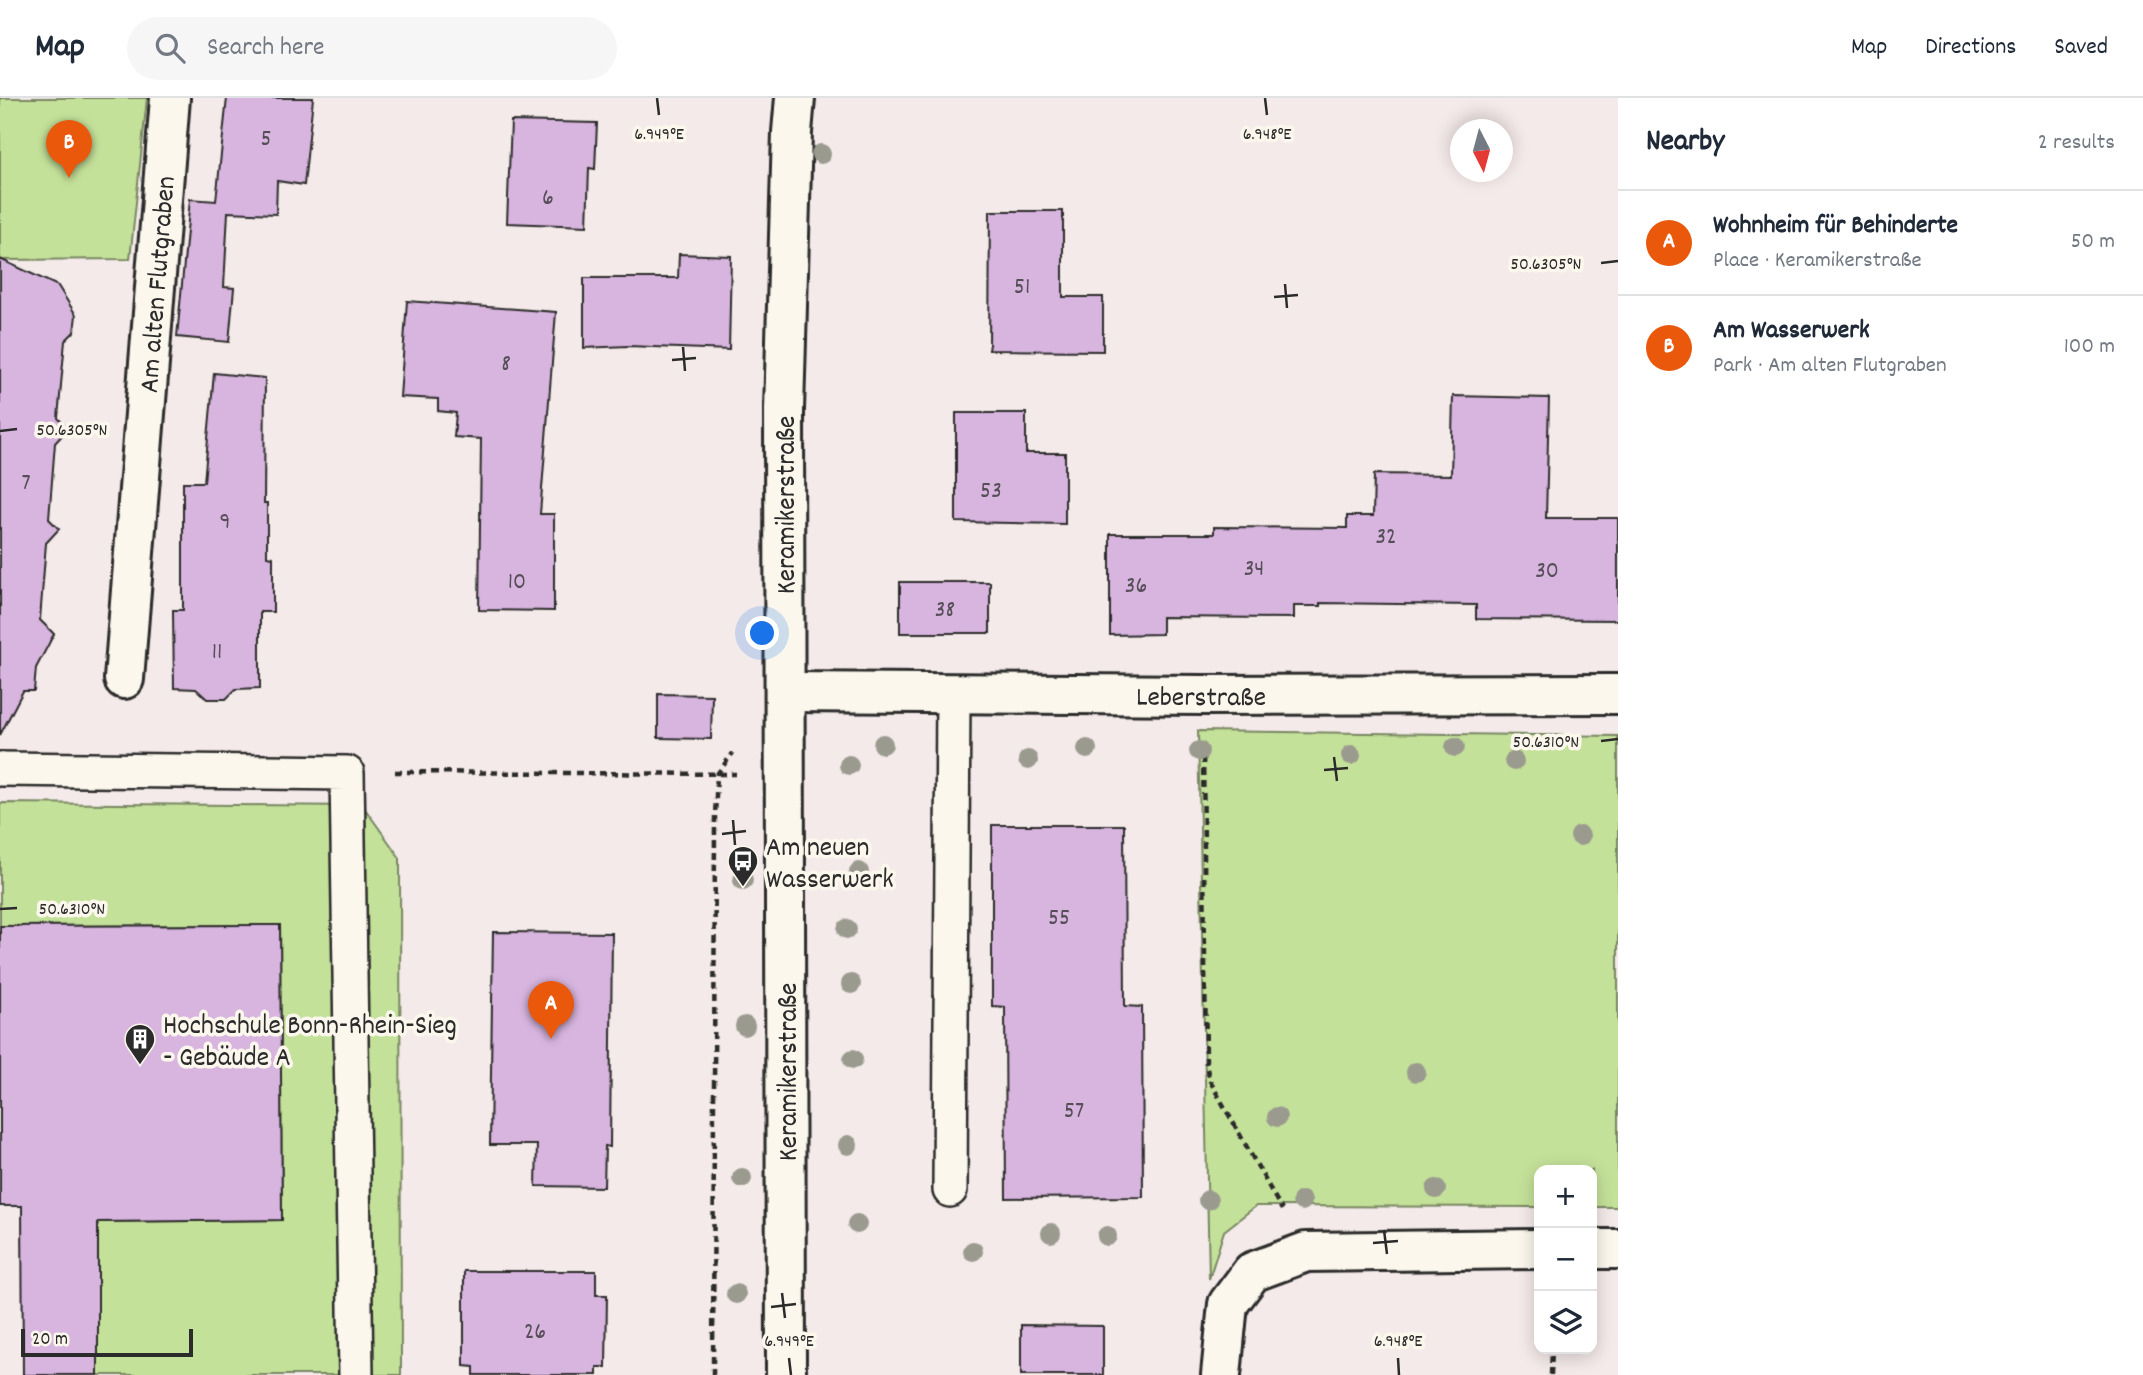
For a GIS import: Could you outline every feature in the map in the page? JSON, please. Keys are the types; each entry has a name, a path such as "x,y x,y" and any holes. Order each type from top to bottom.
{"street":[{"name":"Am alten Flutgraben","path":"124,679 170,98"},
{"name":"Keramikerstraße","path":"786,1375 784,410 795,98"},
{"name":"Leberstraße","path":"785,692 1618,694"},
{"path":"1597,1249 1618,1249"},
{"path":"1221,1375 1228,1304 1252,1272 1306,1252 1534,1250"}],"lane":[{"path":"950,1190 953,693"},
{"path":"0,769 347,774 356,1375"}],"path":[{"path":"1203,695 1206,1065 1210,1081 1306,1252"},
{"path":"347,774 786,774"},
{"path":"713,1375 717,774"},
{"path":"1551,1375 1552,1354"}],"green space":[{"path":"0,98 147,98 130,259 0,260"},
{"path":"1198,731 1618,736 1618,1207 1597,1207 1597,1165 1534,1165 1534,1207 1256,1206 1224,1231 1209,1279"},
{"path":"0,803 363,806 400,858 401,1375 98,1375 98,1222 282,1220 280,925 0,926"}],"building":[{"path":"227,98 313,98 304,185 277,181 276,214 228,212 224,287 234,288 229,342 177,337 190,199 216,201"},
{"path":"511,121 597,123 595,169 589,168 587,226 507,223"},
{"path":"990,211 1063,211 1063,297 1103,297 1103,351 989,350"},
{"path":"679,254 731,256 729,350 628,346 584,348 584,278 678,278"},
{"path":"0,259 58,286 76,315 74,332 65,341 58,418 68,429 55,443 49,519 59,529 46,543 40,620 54,634 36,668 34,691 23,691 0,735"},
{"path":"407,301 556,312 540,514 554,514 554,611 479,610 481,439 454,437 456,413 438,411 438,399 400,397"},
{"path":"214,373 265,378 264,503 267,503 267,556 273,557 273,612 260,612 260,688 236,689 226,699 207,699 196,689 174,688 173,610 183,610 183,482 204,482"},
{"path":"1453,396 1549,398 1546,518 1618,518 1618,620 1476,619 1476,605 1320,603 1320,606 1294,606 1294,618 1162,617 1162,634 1110,635 1110,534 1214,534 1214,527 1347,528 1347,516 1373,516 1374,474 1451,475"},
{"path":"956,413 1026,413 1026,453 1065,453 1065,524 956,522"},
{"path":"900,582 990,582 990,633 900,633"},
{"path":"658,694 712,695 711,739 658,738"},
{"path":"992,825 1124,825 1125,1006 1142,1007 1143,1197 1006,1198 1005,1007 992,1006"},
{"name":"Hochschule Bonn-Rhein-Sieg - Gebäude A","path":"280,925 282,1220 98,1222 98,1375 23,1375 22,1206 0,1206 0,926"},
{"path":"493,932 612,933 610,1147 605,1146 604,1187 536,1186 537,1145 490,1145"},
{"path":"464,1271 596,1271 596,1295 607,1295 606,1367 597,1367 597,1375 474,1375 474,1367 464,1366"},
{"path":"1021,1325 1103,1326 1103,1375 1021,1375"}],"place":[{"name":"Am Wasserwerk","path":"69,178"},
{"name":"Am neuen Wasserwerk","path":"743,888"},
{"name":"Wohnheim für Behinderte","path":"551,1039"},
{"name":"Hochschule Bonn-Rhein-Sieg - Gebäude A","path":"140,1066"}]}
